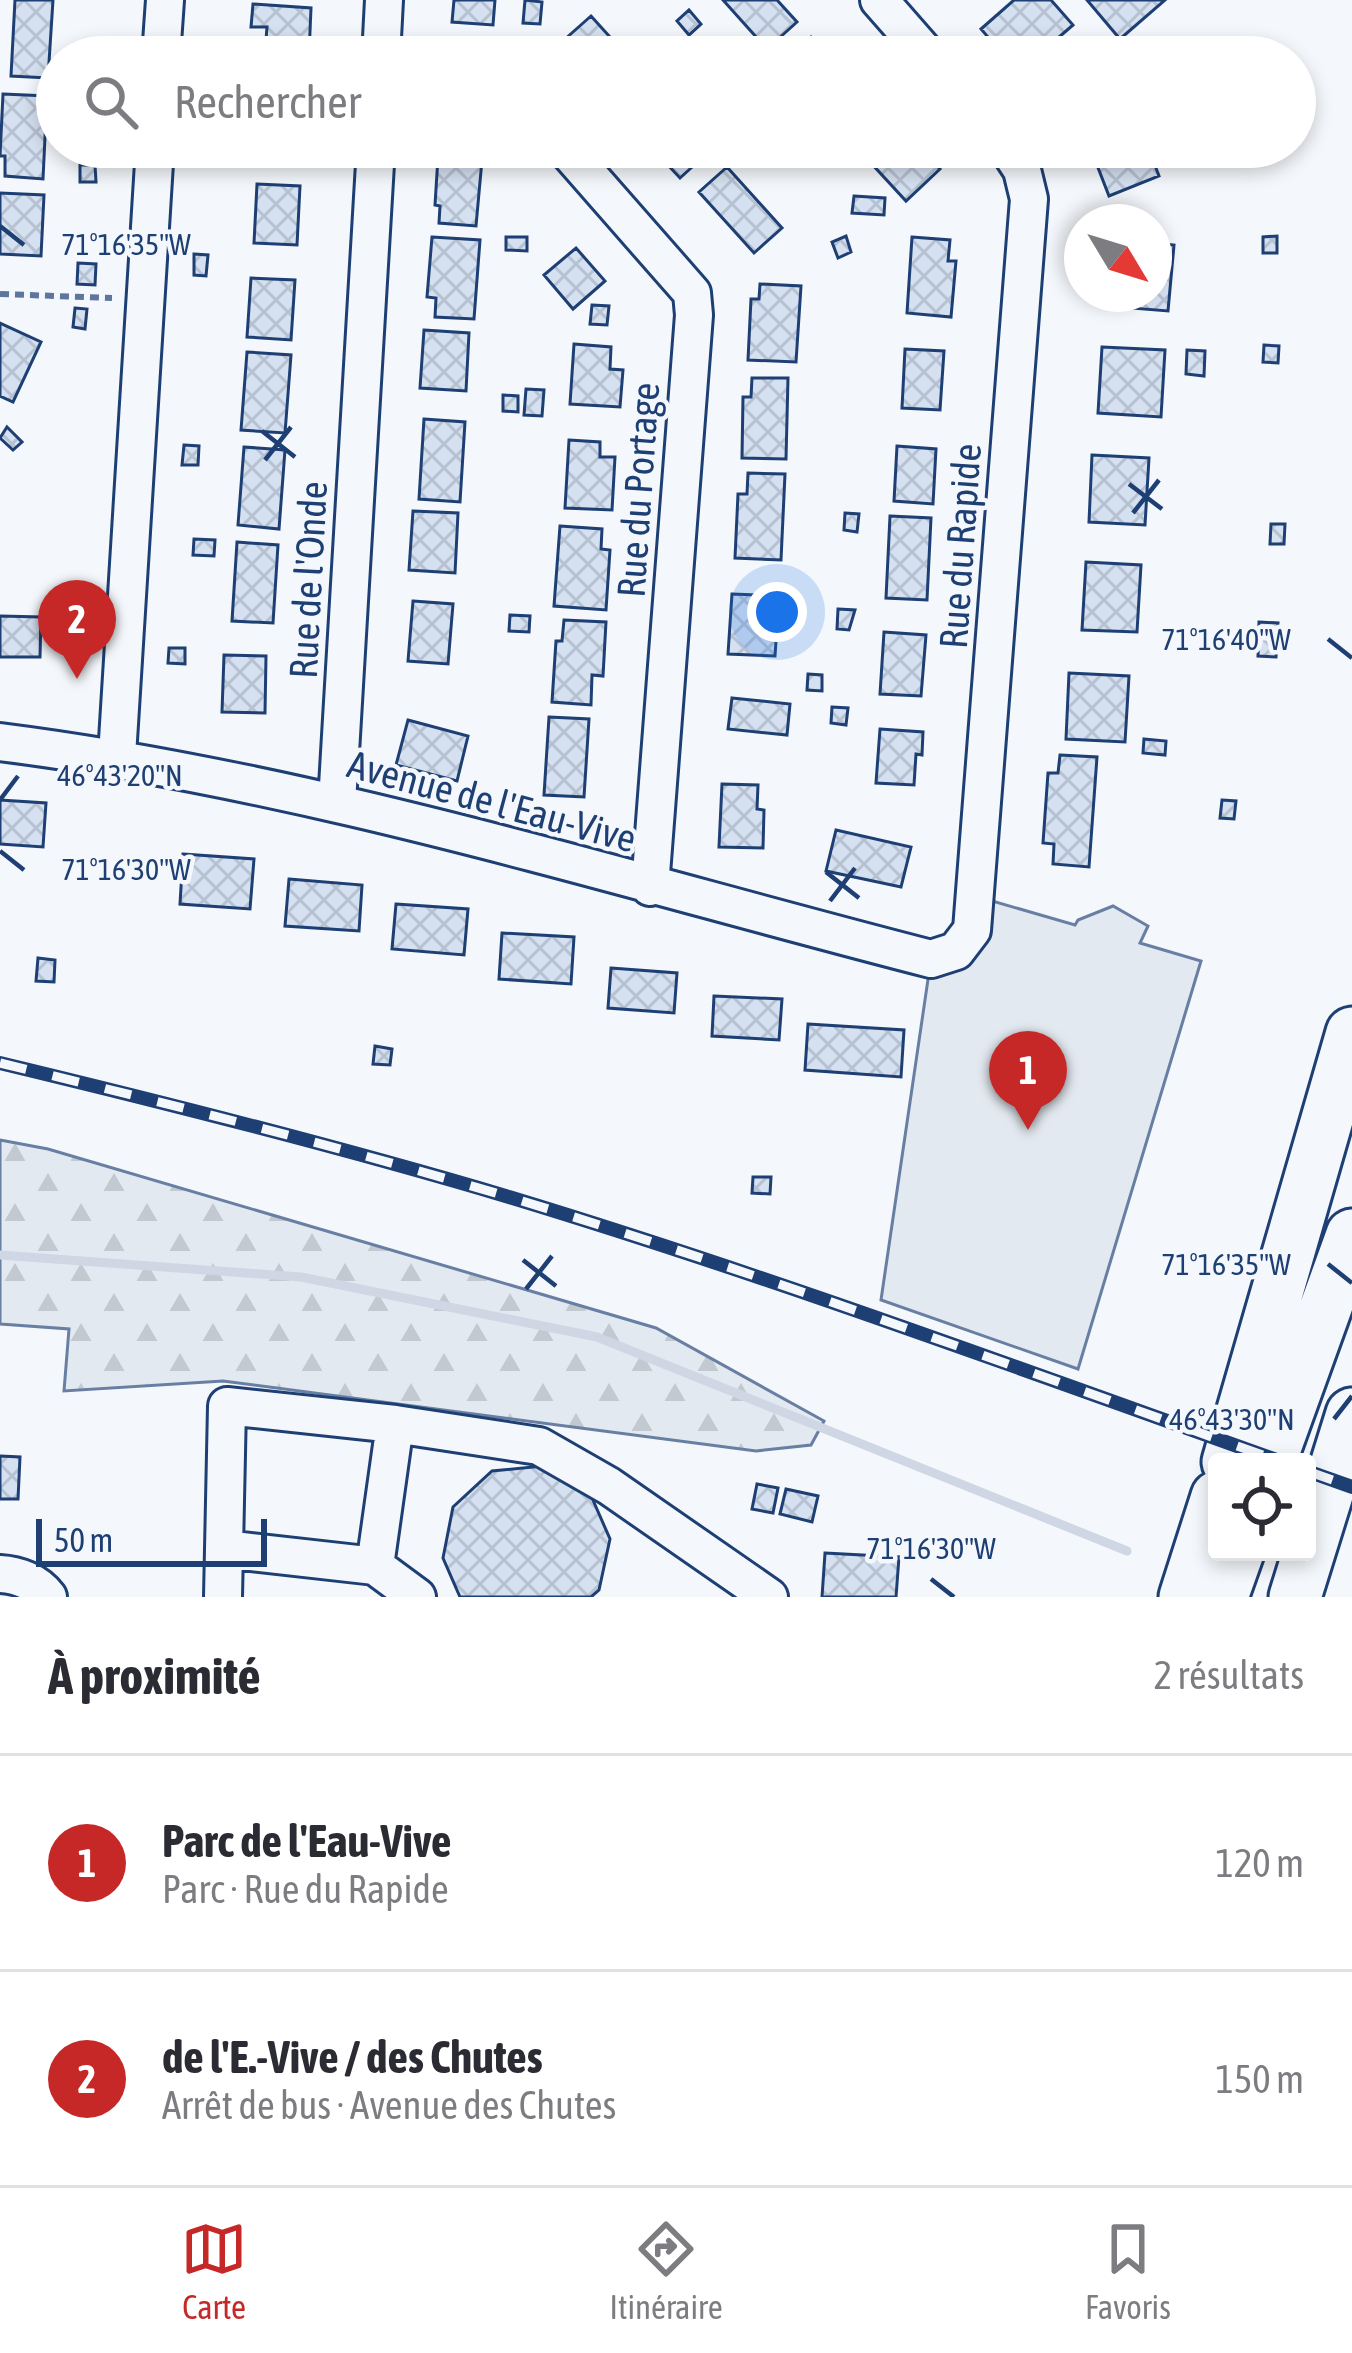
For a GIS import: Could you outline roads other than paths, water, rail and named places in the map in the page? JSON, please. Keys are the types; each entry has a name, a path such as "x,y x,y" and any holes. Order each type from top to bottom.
{"highway":[{"path":"1231,1453 1352,1033"},
{"path":"1273,1453 1352,1235"},
{"path":"1295,1597 1352,1414"},
{"path":"1185,1597 1208,1525"},
{"path":"1222,1597 1235,1561"}],"street":[{"path":"162,36 165,0"},
{"path":"382,36 384,0"},
{"path":"885,2 912,36"},
{"path":"117,756 154,168"},
{"name":"Rue de l'Onde","path":"337,803 375,168"},
{"name":"Rue du Portage","path":"583,168 692,292 694,315 650,887"},
{"name":"Rue du Rapide","path":"956,951 972,930 1029,200 1021,168"},
{"name":"Avenue de l'Eau-Vive","path":"0,742 117,756 337,803 931,959 956,951"},
{"path":"223,1597 227,1406 539,1446 609,1486 769,1597"},
{"path":"376,1566 395,1424"},
{"path":"225,1549 376,1566 417,1597"},
{"path":"0,1574 27,1581 48,1597"}],"waterway":[{"path":"0,1255 301,1277 597,1337 1127,1551"}],"railway":[{"path":"0,1063 319,1143 607,1227 1257,1453"},
{"path":"1316,1474 1352,1487"}],"place":[{"name":"de l'E.-Vive / des Chutes","path":"77,679"},
{"name":"Parc de l'Eau-Vive","path":"1028,1130"}]}
